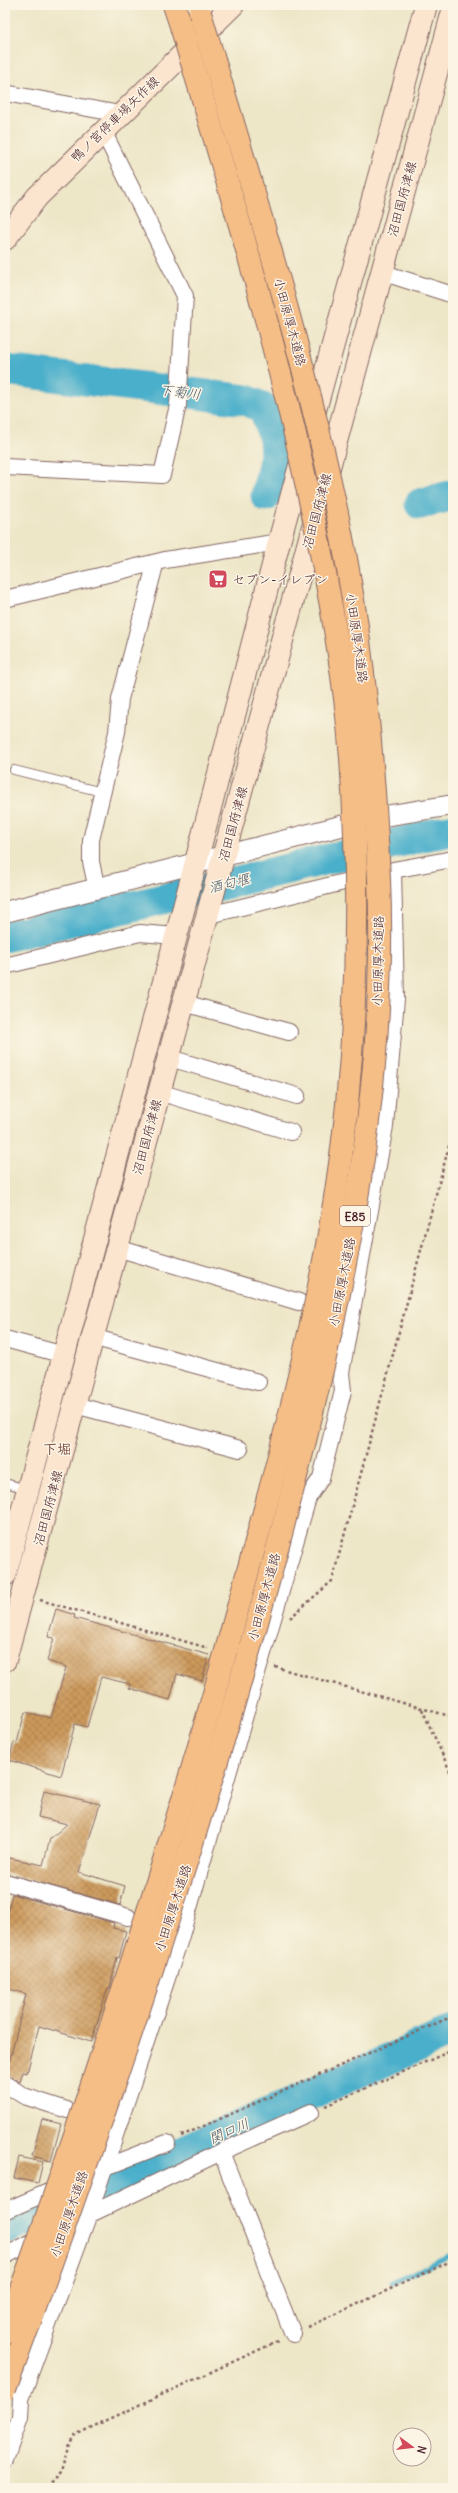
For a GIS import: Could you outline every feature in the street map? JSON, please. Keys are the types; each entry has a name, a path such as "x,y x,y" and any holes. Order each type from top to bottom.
{"highway":[{"name":"小田原厚木道路","path":"5,2333 35,2252 160,1874 221,1673 298,1385 327,1247 347,1109 354,1017 357,888 351,755 340,658 323,561 287,395 232,198 174,5"},
{"name":"小田原厚木道路","path":"5,2389 69,2218 179,1891 242,1678 319,1391 349,1253 371,1110 380,988 379,884 372,760 360,658 344,550 309,391 254,193 199,9"}],"main road":[{"name":"鴨ノ宮停車場矢作線","path":"5,239 37,197 120,114 233,5"},
{"name":"沼田国府津線","path":"5,1575 195,868 279,542 426,5"},
{"name":"沼田国府津線","path":"5,1660 159,1092 170,1058 224,860 381,272 453,11"}],"street":[{"path":"5,93 120,114"},
{"path":"5,467 162,475 178,405 185,296 103,131"},
{"path":"381,272 453,295"},
{"path":"5,599 165,560 279,542"},
{"path":"97,889 91,862 91,840 117,732 120,699 140,629 154,570 153,564"},
{"path":"5,912 97,889 195,868 372,818 453,805"},
{"path":"210,909 393,870 453,859"},
{"path":"5,2460 20,2418 21,2398 89,2214 180,1939 269,1638 308,1498 321,1478 344,1391 341,1372 385,1126 396,999 393,870"},
{"path":"5,966 140,934 176,936"},
{"path":"184,1003 289,1032"},
{"path":"170,1058 296,1096"},
{"path":"159,1092 291,1132"},
{"path":"117,1248 299,1302"},
{"path":"92,1337 258,1382"},
{"path":"5,1339 64,1355"},
{"path":"75,1405 240,1449"},
{"path":"5,1882 128,1917"},
{"path":"5,2084 24,2096 67,2110"},
{"path":"5,2256 89,2214 221,2152 311,2112"},
{"path":"5,2211 167,2143"},
{"path":"221,2152 293,2334"}],"lane":[{"path":"14,770 102,792"},
{"path":"5,1483 27,1490"}],"path":[{"path":"269,1638 332,1580 453,1131"},
{"path":"422,1708 453,1778"},
{"path":"167,2143 453,2016"},
{"path":"311,2112 453,2050"},
{"path":"46,2488 60,2472 69,2444 75,2435 453,2260"}],"building":[{"path":"56,1609 75,1615 74,1618 209,1655 202,1681 177,1674 170,1700 129,1688 130,1684 101,1677 87,1727 75,1724 61,1776 9,1760 14,1742 17,1743 25,1712 51,1718 66,1667 47,1661 54,1638 48,1637"},
{"path":"44,1791 100,1804 79,1872 125,1886 120,1905 5,1873 5,1857 43,1865 50,1839 67,1824 38,1817"},
{"path":"12,1894 114,1923 113,1928 126,1931 119,1958 117,1957 110,1988 108,1988 91,2042 39,2026 27,2073 23,2072 20,2082 6,2075 26,1994 5,1988 5,1921"},
{"path":"42,2119 61,2124 51,2161 32,2156"},
{"path":"19,2157 43,2162 38,2183 14,2178"}],"waterway":[{"name":"下菊川","path":"5,370 246,400 264,408 274,439 275,456 266,496"},
{"name":"下菊川","path":"420,504 453,495"},
{"name":"酒匂堰","path":"5,937 453,829"},
{"name":"関口川","path":"5,2230 453,2031"},
{"path":"392,2283 453,2254"}],"place":[{"name":"セブン-イレブン","path":"218,579"}],"district":[{"name":"下堀","path":"57,1449"}]}
